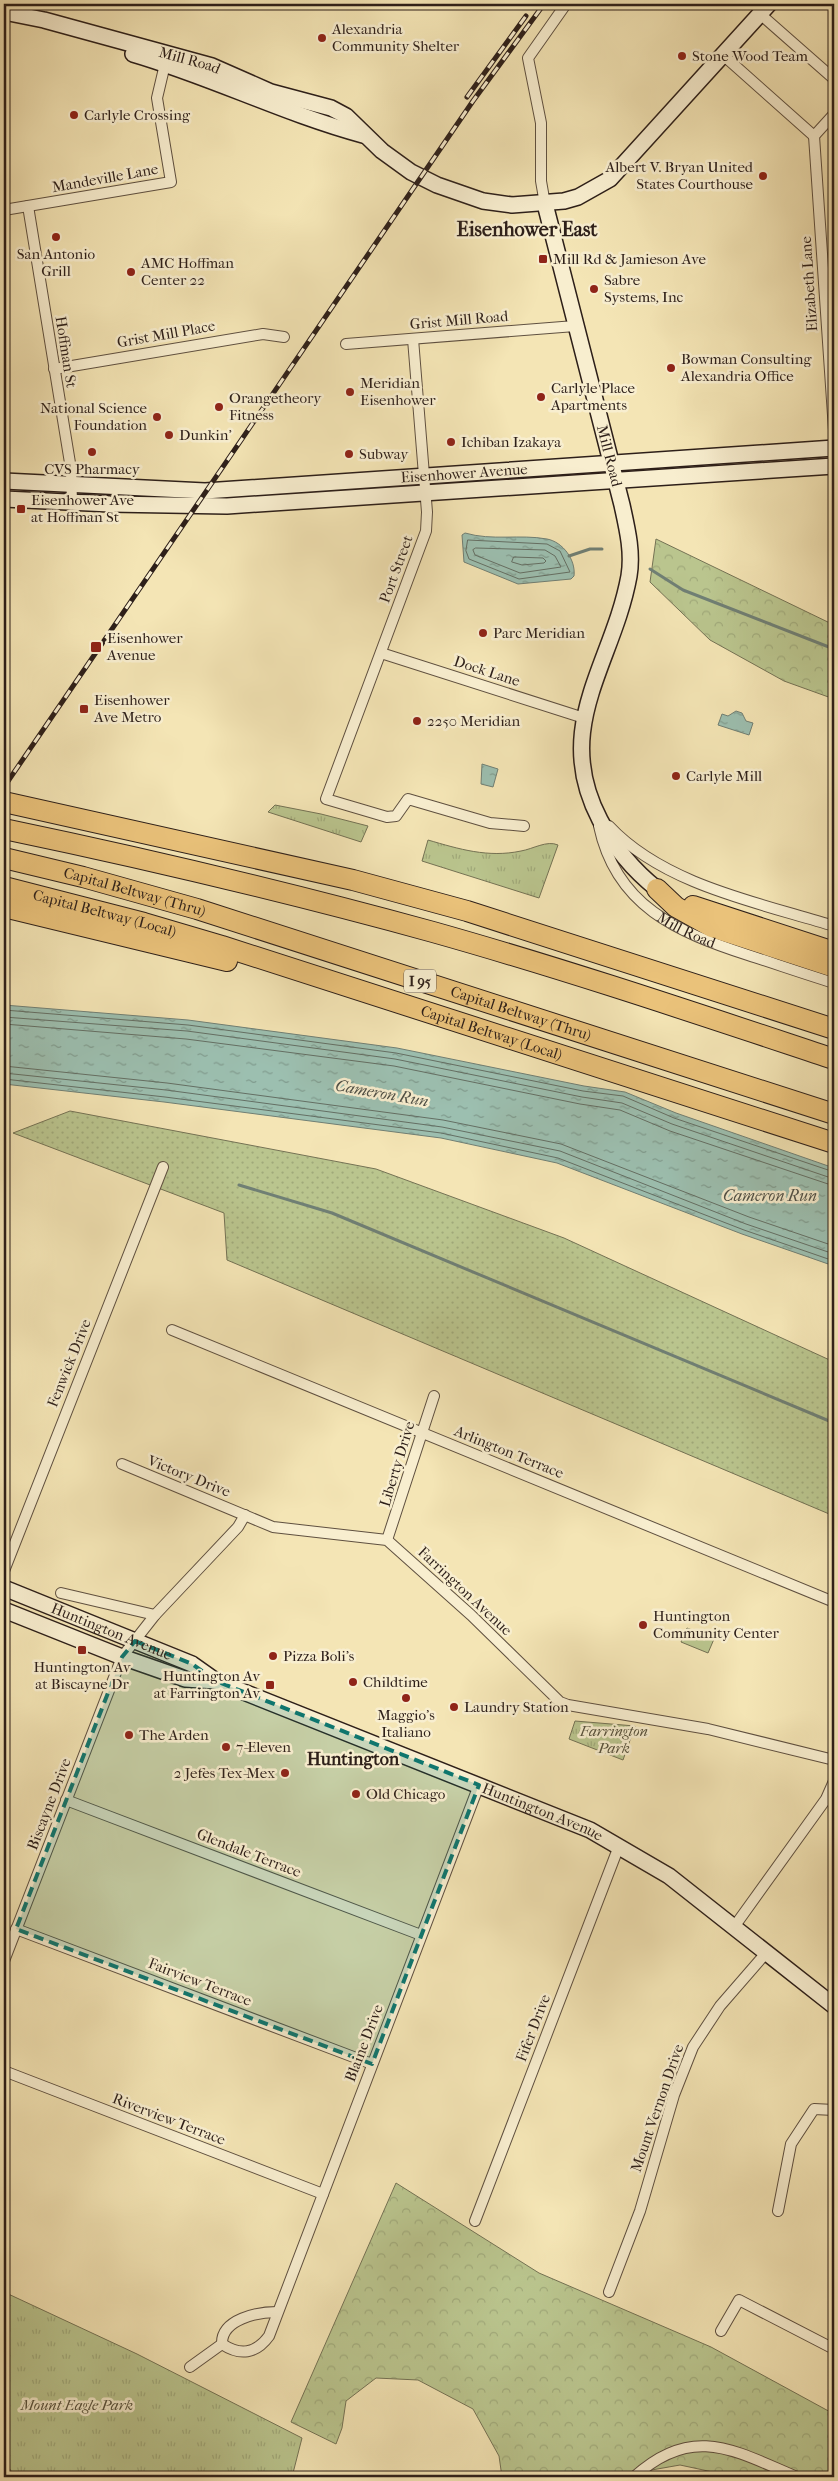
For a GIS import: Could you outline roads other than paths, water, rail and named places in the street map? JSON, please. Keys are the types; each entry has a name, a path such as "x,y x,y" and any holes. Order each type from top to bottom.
{"highway":[{"path":"4,802 353,880 467,911 834,1029"},
{"name":"Capital Beltway (Thru)","path":"4,829 265,888 434,932 575,975 834,1059"},
{"name":"Capital Beltway (Thru)","path":"4,858 83,877 197,909 834,1114"},
{"name":"Capital Beltway (Local)","path":"4,887 144,922 363,990 834,1142"},
{"path":"658,889 740,929 834,967"},
{"path":"4,907 218,959 363,990"},
{"path":"740,929 834,952"}],"main road":[{"path":"545,204 578,197 593,190 624,167 764,9"},
{"name":"Mill Road","path":"4,12 33,17 166,58 260,102 365,136 411,172 466,196 499,204 545,204 629,539 629,576 584,718 581,745 582,769 596,812 625,858 658,889"},
{"name":"Mill Road","path":"4,21 39,27 166,58"},
{"name":"Eisenhower Avenue","path":"4,480 205,490 834,448"},
{"name":"Eisenhower Avenue","path":"4,498 72,502 227,506 834,466"},
{"name":"Huntington Avenue","path":"4,1588 192,1664 216,1681 576,1823 669,1876 834,2006"},
{"name":"Huntington Avenue","path":"4,1610 122,1657 185,1679 216,1681"}],"street":[{"path":"545,204 541,181 542,123 528,58 566,4"},
{"path":"764,9 834,79"},
{"path":"723,55 814,136 834,114"},
{"name":"Mandeville Lane","path":"4,210 171,182 157,98 166,58"},
{"name":"Elizabeth Lane","path":"814,136 834,430"},
{"name":"Hoffman St","path":"28,206 71,469 72,502"},
{"name":"Grist Mill Road","path":"346,344 575,326"},
{"name":"Grist Mill Place","path":"54,369 263,334 284,337"},
{"name":"Port Street","path":"413,339 426,493 426,531 326,799 387,817 396,816 408,799 490,824 524,826"},
{"name":"Dock Lane","path":"381,653 584,718"},
{"name":"Mill Road","path":"596,812 626,843 660,866 679,875 834,926"},
{"name":"Mill Road","path":"596,812 605,848 619,876 636,896 658,916 696,938 834,983"},
{"name":"Fenwick Drive","path":"4,1571 163,1167"},
{"name":"Arlington Terrace","path":"172,1330 834,1602"},
{"name":"Liberty Drive","path":"387,1540 434,1396"},
{"name":"Victory Drive","path":"122,1464 245,1515"},
{"path":"122,1657 156,1615 238,1527 245,1515 273,1526 387,1540"},
{"name":"Farrington Avenue","path":"387,1540 471,1615 560,1702 568,1705 708,1729 834,1760"},
{"path":"61,1593 156,1615"},
{"name":"Biscayne Drive","path":"4,1961 122,1657"},
{"path":"734,1927 826,1799 834,1780"},
{"name":"Blaine Drive","path":"222,2344 240,2352 256,2349 269,2336 479,1785"},
{"name":"Glendale Terrace","path":"66,1800 421,1935"},
{"name":"Fifer Drive","path":"475,2222 619,1846"},
{"name":"Fairview Terrace","path":"16,1929 372,2064"},
{"name":"Mount Vernon Drive","path":"609,2292 640,2211 674,2095 693,2047 720,2006 766,1953"},
{"name":"Riverview Terrace","path":"4,2071 323,2194"},
{"path":"778,2211 791,2144 814,2109 834,2110"},
{"path":"721,2331 739,2300 834,2348"},
{"path":"190,2367 222,2344 222,2336 226,2329 240,2320 258,2313 277,2312"},
{"path":"634,2477 647,2466 677,2450 708,2445 732,2450 797,2477"}],"water":[{"path":"465,533 485,537 537,538 553,541 563,548 571,558 574,576 571,579 518,584 464,562 462,535"},
{"path":"736,711 742,713 746,721 753,723 749,735 718,725 722,714 728,716"},
{"path":"482,764 498,769 493,787 481,784"},
{"name":"Cameron Run","path":"4,1005 188,1020 397,1048 584,1086 625,1092 676,1113 834,1168 834,1266 742,1234 557,1163 441,1138 164,1102 4,1084"}],"waterway":[{"path":"569,556 590,549 602,549"},
{"path":"650,569 683,590 834,649"},
{"path":"239,1185 332,1213 834,1423"}],"railway":[{"path":"4,787 473,101 544,4"},
{"path":"467,97 526,16"}],"place":[{"name":"Alexandria Community Shelter","path":"322,38"},
{"name":"Stone Wood Team","path":"682,56"},
{"name":"Carlyle Crossing","path":"74,115"},
{"name":"Albert V. Bryan United States Courthouse","path":"763,176"},
{"name":"San Antonio Grill","path":"56,237"},
{"name":"Mill Rd & Jamieson Ave","path":"543,259"},
{"name":"AMC Hoffman Center 22","path":"131,272"},
{"name":"Sabre Systems, Inc","path":"594,289"},
{"name":"Bowman Consulting Alexandria Office","path":"671,368"},
{"name":"Meridian Eisenhower","path":"350,392"},
{"name":"Carlyle Place Apartments","path":"541,397"},
{"name":"Orangetheory Fitness","path":"219,407"},
{"name":"National Science Foundation","path":"157,417"},
{"name":"Dunkin'","path":"169,435"},
{"name":"Ichiban Izakaya","path":"451,442"},
{"name":"CVS Pharmacy","path":"92,452"},
{"name":"Subway","path":"349,454"},
{"name":"Eisenhower Ave at Hoffman St","path":"21,509"},
{"name":"Parc Meridian","path":"483,633"},
{"name":"Eisenhower Avenue","path":"96,647"},
{"name":"Eisenhower Ave Metro","path":"84,709"},
{"name":"2250 Meridian","path":"417,721"},
{"name":"Carlyle Mill","path":"676,776"},
{"name":"Huntington Community Center","path":"643,1625"},
{"name":"Huntington Av at Biscayne Dr","path":"82,1650"},
{"name":"Pizza Boli's","path":"273,1656"},
{"name":"Childtime","path":"353,1682"},
{"name":"Huntington Av at Farrington Av","path":"270,1685"},
{"name":"Maggio's Italiano","path":"406,1698"},
{"name":"Laundry Station","path":"454,1707"},
{"name":"The Arden","path":"129,1735"},
{"name":"7-Eleven","path":"226,1747"},
{"name":"2 Jefes Tex-Mex","path":"285,1773"},
{"name":"Old Chicago","path":"356,1794"}],"district":[{"name":"Eisenhower East","path":"527,229"},
{"name":"Huntington","path":"353,1759"}],"park label":[{"name":"Farrington Park","path":"614,1740"},
{"name":"Mount Eagle Park","path":"77,2405"}]}
